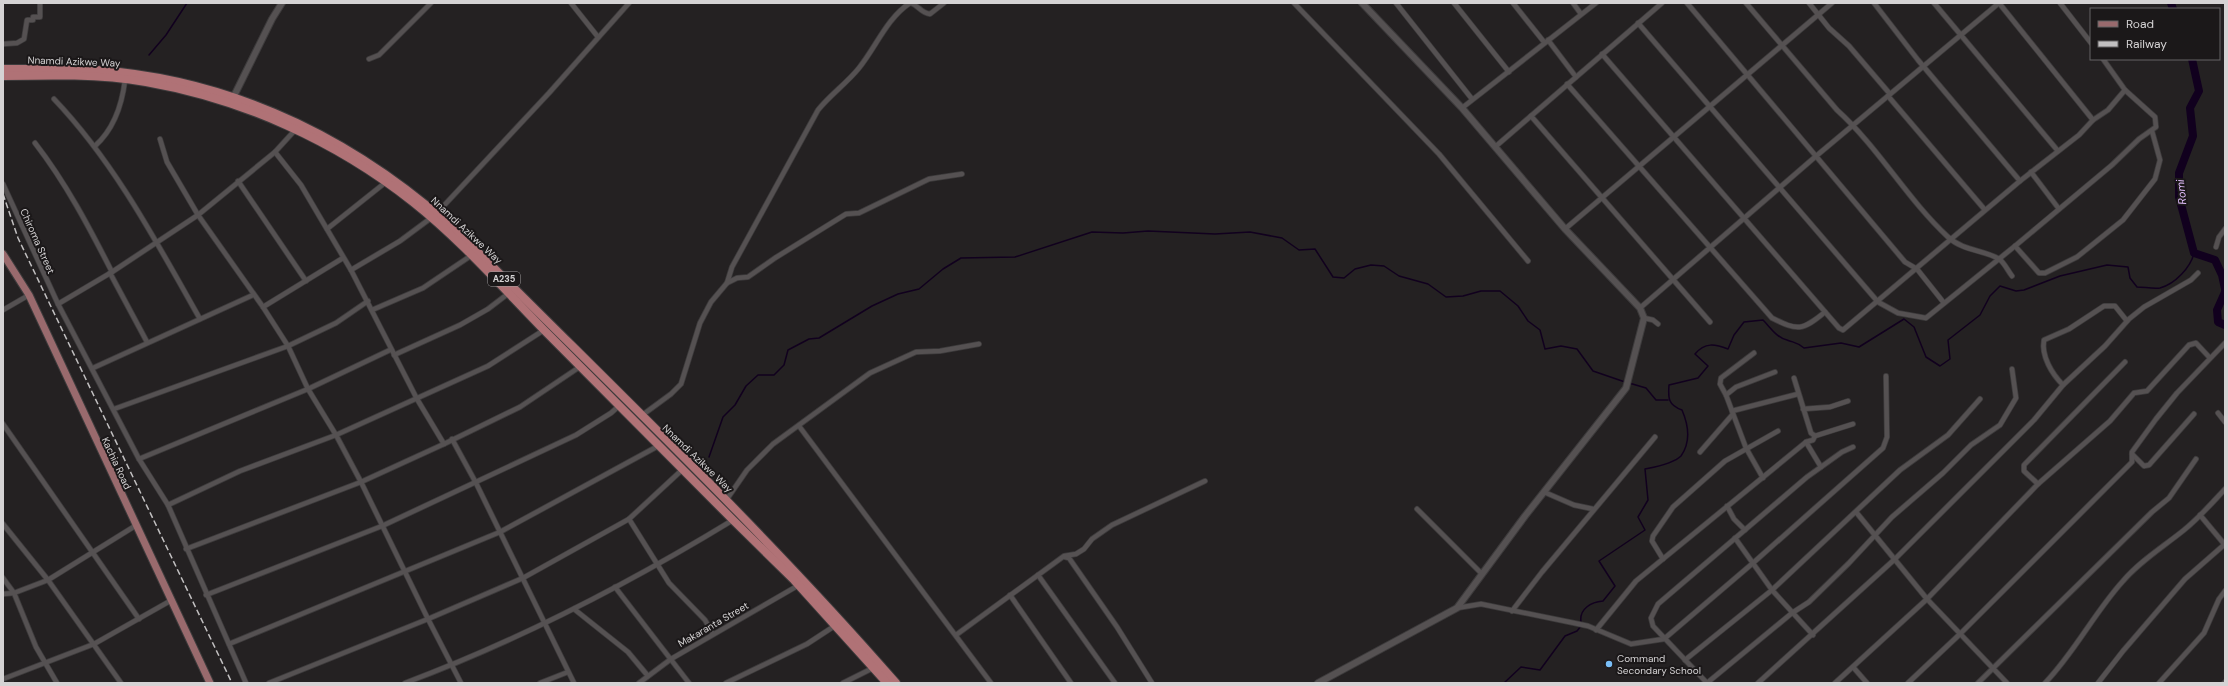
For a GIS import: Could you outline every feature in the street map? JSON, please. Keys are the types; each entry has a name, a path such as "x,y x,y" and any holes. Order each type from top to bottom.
{"highway":[{"name":"Nnamdi Azikwe Way","path":"3,69 65,68 130,74 186,84 234,98 283,116 337,143 391,177 434,215 727,499 834,613 896,683"},
{"name":"Nnamdi Azikwe Way","path":"3,76 64,75 125,80 203,96 242,107 296,129 350,158 386,182 434,215 544,330 733,520 762,546 836,625 887,683"}],"main road":[{"name":"Kachia Road","path":"3,254 29,295 135,526 210,683"}],"street":[{"path":"3,44 18,43 24,39 27,20 33,20 32,17 40,17 40,3"},
{"path":"234,98 272,19 282,3"},
{"path":"369,59 379,55 431,3"},
{"path":"571,3 598,36"},
{"path":"351,270 400,241 434,215 550,94 598,36 629,3"},
{"path":"641,416 671,394 681,384 700,323 711,302 727,283 732,267 818,110 828,97 858,70 880,36 910,3 915,4 923,13 930,14 944,3"},
{"path":"1294,3 1439,154 1528,261"},
{"path":"1362,3 1462,108 1565,229 1640,308 1644,318 1626,388 1544,492 1457,608"},
{"path":"1396,3 1472,99"},
{"path":"1454,3 1509,72"},
{"path":"1513,3 1576,77"},
{"path":"1572,3 1581,14"},
{"path":"1462,108 1596,3"},
{"path":"1495,147 1638,22 1662,3"},
{"path":"1687,3 1748,74 1815,157 1905,262 1917,269 1944,304"},
{"path":"1746,3 1837,110 1854,125 1934,223 1950,239 1969,249 1999,259 2012,276"},
{"path":"1809,3 1829,28 1849,46 1985,210"},
{"path":"1565,229 1832,3"},
{"path":"1874,3 1924,66 2020,180"},
{"path":"1934,3 2058,151"},
{"path":"1640,308 1815,157 1999,3 2093,120"},
{"path":"2060,3 2090,42"},
{"path":"1638,22 1878,302 1898,313 1926,318 2112,165 2139,139 2156,127 2155,117 2125,90 2104,60"},
{"path":"1602,54 1667,127 1825,312 1839,328 1843,330 1917,269 2020,180 2079,134 2093,120 2108,110 2125,90"},
{"path":"95,146 111,127 117,114 125,80"},
{"path":"1567,84 1709,249 1772,318 1794,328 1806,326 1825,312"},
{"path":"54,98 95,146 156,242 200,319"},
{"path":"1531,116 1710,322"},
{"path":"58,304 111,273 198,215 275,152 296,129"},
{"path":"2015,246 2033,268 2039,273 2044,273 2077,257 2123,220 2156,179 2160,168 2160,160 2152,131"},
{"path":"160,139 167,162 198,215 253,295 263,307 288,346 308,389 336,435 361,482 404,572 461,683"},
{"path":"35,143 49,161 82,215 147,342"},
{"path":"275,152 301,184 351,270 368,301 390,350 444,444"},
{"path":"2031,172 2059,209"},
{"path":"727,283 737,278 748,277 774,258 846,214 859,213 930,179 962,174"},
{"path":"238,181 306,281"},
{"path":"327,229 386,182"},
{"name":"Chiroma Street","path":"3,184 58,304 139,458 168,505 206,595 246,683"},
{"path":"2216,247 2219,237 2225,229"},
{"path":"372,310 423,288 472,256"},
{"path":"263,307 343,258"},
{"path":"1758,683 1813,635 1895,559 2034,420 2063,385 2105,346 2127,322 2144,307 2191,280 2198,273"},
{"path":"394,355 460,325 488,309 508,293"},
{"path":"3,310 29,295"},
{"path":"93,368 147,342 253,295"},
{"path":"114,409 288,346 336,323 368,301"},
{"path":"2063,385 2052,372 2047,359 2044,340 2069,329 2104,306 2115,306 2127,322"},
{"path":"1644,318 1653,320 1658,324"},
{"path":"168,505 240,471 336,435 488,366 544,330"},
{"path":"1835,683 1926,599 2038,484 2105,426 2134,393 2147,391 2189,345 2196,343 2210,358"},
{"path":"727,499 747,470 773,444 870,373 885,364 916,352 940,351 979,344"},
{"path":"1908,683 1960,634 2132,462 2132,454 2156,420 2210,358 2225,344"},
{"path":"139,458 308,389 390,350"},
{"path":"1754,353 1721,378 1720,384 1733,412 1746,448 1763,478"},
{"path":"2038,484 2024,470 2024,465 2125,362"},
{"path":"186,549 361,482 444,444 520,407 581,366"},
{"path":"1853,447 1821,467 1658,604 1651,618 1653,626 1707,683 1792,612 1809,602 1849,564 1874,536 1943,473 1971,445 2000,425 2016,398 2012,369"},
{"path":"1726,395 1736,387 1775,372"},
{"path":"1318,683 1457,608 1481,604 1588,626 1631,644 1664,639 1753,563 1886,444 1888,421 1886,376"},
{"path":"1794,378 1811,433 1815,436"},
{"path":"1700,452 1733,412 1798,394"},
{"path":"1685,660 1772,590 1900,470 1948,435 1980,400"},
{"path":"1803,409 1830,407 1848,401"},
{"path":"206,595 382,526 476,483 576,435 611,413 620,405"},
{"path":"2218,412 2225,422"},
{"path":"2132,454 2144,466 2149,465 2194,414"},
{"path":"3,424 139,619"},
{"path":"1596,630 1636,581 1806,442 1813,440 1815,436 1853,424"},
{"path":"798,426 991,683"},
{"path":"1662,559 1652,541 1653,536 1673,507 1725,461 1778,431"},
{"path":"1512,611 1593,509 1655,436"},
{"path":"452,440 476,483 544,625 574,683"},
{"path":"1806,442 1821,467"},
{"path":"228,644 500,532 660,446"},
{"path":"1978,683 2152,512 2169,498 2196,460"},
{"path":"269,683 428,619 522,578 629,519 683,469"},
{"path":"956,635 1064,556 1076,554 1084,549 1092,539 1112,524 1206,481"},
{"path":"2045,683 2062,665 2094,618 2123,580 2147,558 2200,515 2225,489"},
{"path":"1544,492 1574,505 1593,509"},
{"path":"1727,506 1734,519 1745,530"},
{"path":"1417,509 1482,574"},
{"path":"1856,512 1926,599 2007,683"},
{"path":"2098,683 2123,651 2185,579 2225,545 2200,515"},
{"path":"629,519 669,583 705,620 713,634"},
{"path":"405,683 452,665 544,625 657,565 733,520"},
{"path":"3,524 48,580 121,683"},
{"path":"3,594 14,593 48,580 135,526"},
{"path":"1736,538 1772,590 1813,635"},
{"path":"1064,556 1069,558 1117,627 1152,683"},
{"path":"1038,575 1115,683"},
{"path":"3,578 14,593 36,647 57,683"},
{"name":"Makaranta Street","path":"639,683 671,659 799,585"},
{"path":"615,587 689,683"},
{"path":"2159,683 2204,633 2219,599 2225,591"},
{"path":"1010,595 1071,683"},
{"path":"3,679 94,644 170,601"},
{"path":"574,609 628,652 648,676"},
{"path":"726,683 806,644 836,625"},
{"path":"1854,667 1867,683"},
{"path":"843,683 874,668"},
{"path":"540,683 568,672"}],"waterway":[{"path":"149,55 166,35 187,3"},
{"name":"Romi","path":"2171,3 2173,8"},
{"name":"Romi","path":"2192,60 2199,91 2190,108 2193,136 2179,173 2179,197 2194,253 2215,260 2222,275 2225,289"},
{"path":"709,457 723,417 735,405 746,386 758,375 774,375 784,365 788,350 809,339 819,338 872,306 898,294 919,289 943,269 961,258 1015,257 1092,232 1123,233 1148,231 1215,234 1250,232 1282,238 1299,250 1315,249 1333,277 1344,278 1355,269 1371,265 1384,266 1399,276 1428,284 1446,297 1463,296 1481,291 1500,291 1518,306 1528,321 1540,330 1545,349 1561,346 1577,349 1593,371 1625,382"},
{"path":"1581,622 1581,617 1584,610 1594,603 1603,601 1615,586 1599,561 1645,530 1638,517 1648,500 1645,469 1664,465 1678,459 1684,451 1688,433 1686,421 1682,410 1671,403 1669,397 1669,385 1698,378 1708,366 1695,354 1703,347 1710,345 1728,349 1734,335 1744,322 1763,320 1780,337 1804,348 1841,343 1859,347 1904,319 1914,327 1926,357 1940,366 1950,359 1948,340 1980,315 1990,296 2000,286 2016,291 2024,290 2060,276 2107,265 2128,267 2130,278 2137,287 2160,288 2171,283 2182,274 2190,264 2194,253"},
{"name":"Romi","path":"2225,292 2217,310 2218,322 2225,325"},
{"path":"1629,383 1646,388 1656,400 1668,400"},
{"path":"1504,683 1521,667 1540,670 1565,636 1577,631 1581,626"}],"railway":[{"path":"3,194 18,238 232,683"}],"place":[{"name":"Command Secondary School","path":"1609,664"}]}
